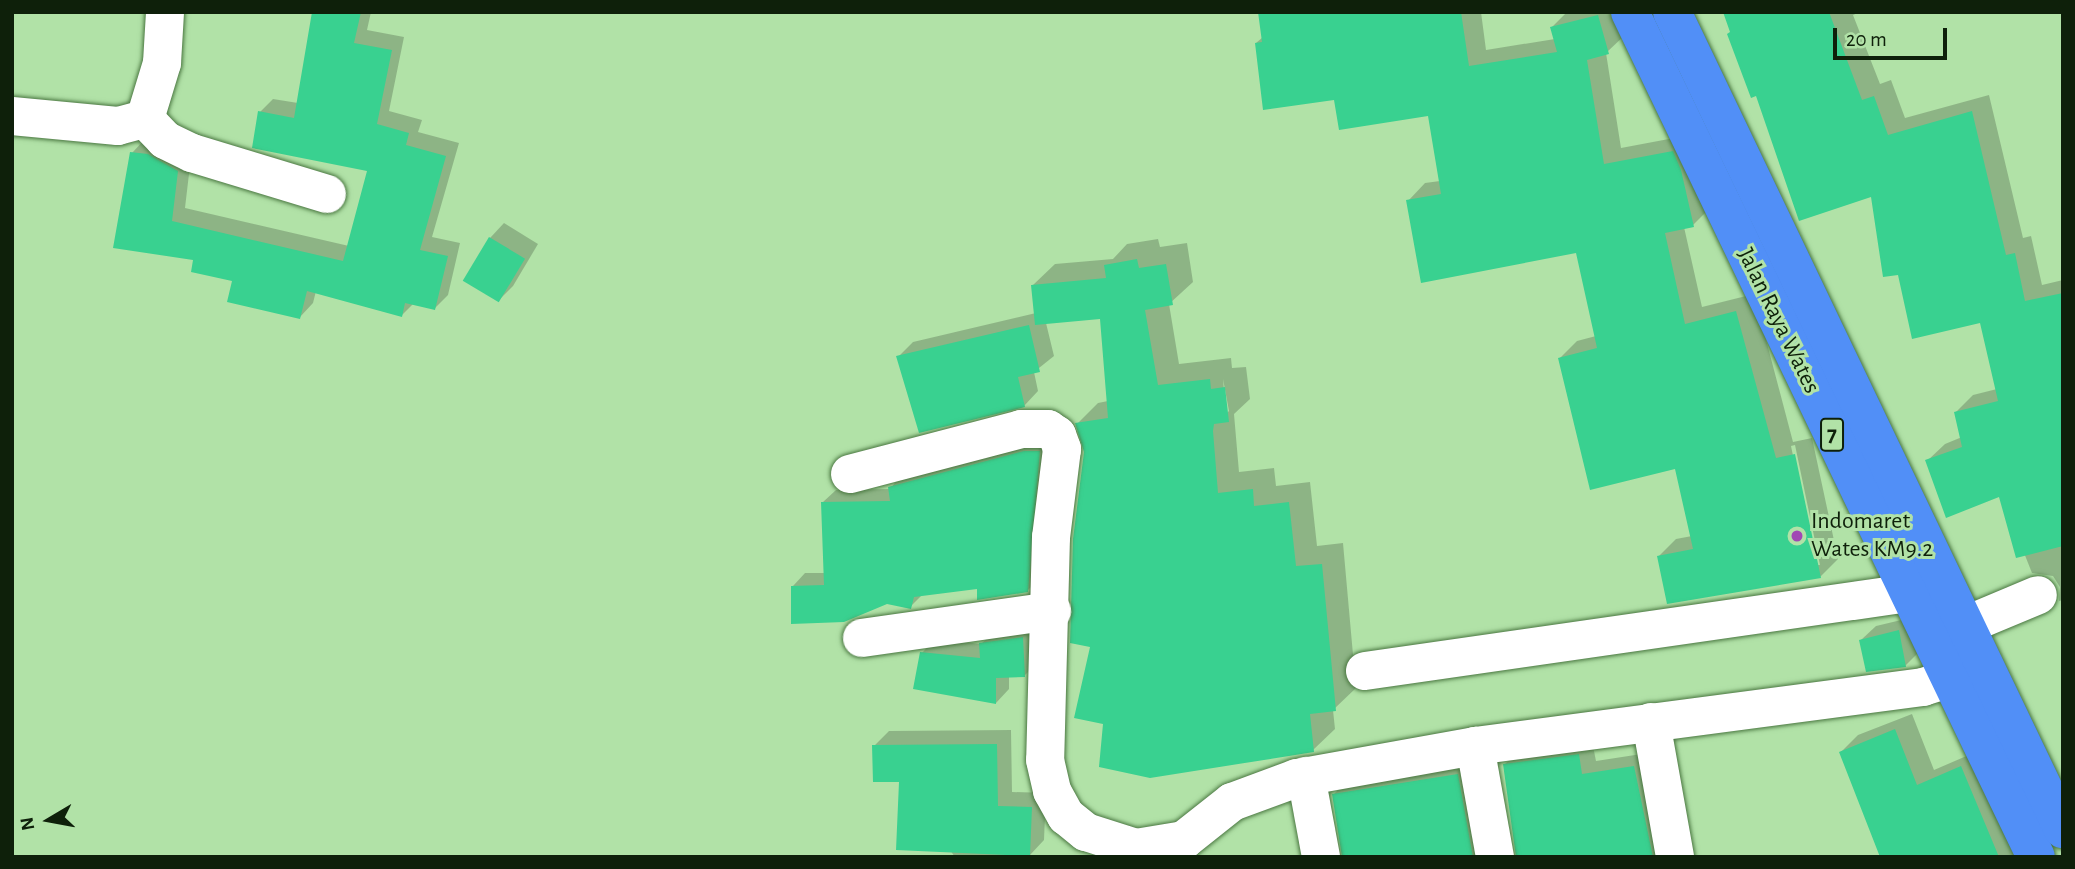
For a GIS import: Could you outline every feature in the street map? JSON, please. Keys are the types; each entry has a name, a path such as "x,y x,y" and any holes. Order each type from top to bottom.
{"highway":[{"name":"Jalan Raya Wates","path":"1630,12 2036,857"},
{"name":"Jalan Raya Wates","path":"1672,12 2063,829"}],"street":[{"path":"145,119 162,63 165,12"},
{"path":"12,116 118,127 145,119"},
{"path":"145,119 165,140 192,153 327,194"},
{"path":"850,474 1021,429 1048,429 1057,435 1062,449 1051,537 1052,611 1042,741 1045,760 1052,791 1066,816 1086,832 1127,846 1164,847 1184,840 1232,802 1306,776 1475,746 1795,706 1923,687 1950,678"},
{"path":"1964,626 2053,589"},
{"path":"1365,671 1908,593"},
{"path":"862,638 1052,611"},
{"path":"1651,722 1675,857"},
{"path":"1475,746 1495,857"},
{"path":"1306,776 1321,857"}],"building":[{"path":"312,12 361,12 354,43 392,50 377,124 409,133 406,145 446,156 420,250 448,256 435,310 405,303 402,317 307,291 300,319 227,302 232,281 191,272 193,260 113,248 130,152 148,154 178,171 172,221 343,261 367,171 252,148 258,111 294,118"},
{"path":"1258,12 1461,12 1469,66 1557,52 1550,27 1598,15 1609,54 1587,60 1604,164 1673,151 1681,170 1694,227 1665,233 1685,324 1736,311 1776,458 1795,454 1821,578 1667,604 1657,556 1693,549 1675,469 1590,490 1558,358 1597,348 1576,253 1421,283 1406,200 1441,194 1428,116 1339,130 1334,100 1263,110 1255,43 1262,42"},
{"path":"1723,12 1829,12 1862,100 1874,96 1888,135 1972,111 2006,255 2015,253 2025,301 2063,293 2063,546 2016,558 1999,497 1946,518 1925,460 1962,447 1954,412 1998,401 1980,323 1912,339 1898,275 1883,277 1871,197 1799,221 1756,96 1751,98 1727,34 1730,32"},
{"path":"489,237 525,259 499,302 463,281"},
{"path":"1137,259 1139,268 1166,264 1173,305 1145,310 1158,385 1210,379 1211,389 1225,387 1229,422 1214,424 1213,431 1218,493 1253,489 1254,506 1289,502 1296,566 1322,564 1336,711 1310,714 1314,752 1150,778 1099,767 1103,724 1074,718 1090,647 1070,643 1073,539 1084,452 1075,423 1108,418 1100,319 1035,325 1031,285 1106,278 1104,265"},
{"path":"1029,325 1040,372 1018,377 1025,407 919,433 896,356"},
{"path":"1024,451 1040,451 1028,592 977,600 977,589 914,597 911,609 887,604 844,622 791,624 791,586 824,585 821,502 890,501 888,487"},
{"path":"1899,630 1906,667 1866,672 1859,640"},
{"path":"1023,637 1025,677 996,678 996,704 913,689 920,652 980,658 979,643"},
{"path":"1895,729 1917,785 1961,766 1999,857 1880,857 1839,752"},
{"path":"997,744 998,806 1032,807 1030,856 896,850 899,782 873,782 872,745"},
{"path":"1579,754 1582,774 1634,766 1653,857 1516,857 1503,764"},
{"path":"1458,774 1473,857 1342,857 1332,794"}],"place":[{"name":"Indomaret Wates KM9.2","path":"1797,536"}]}
